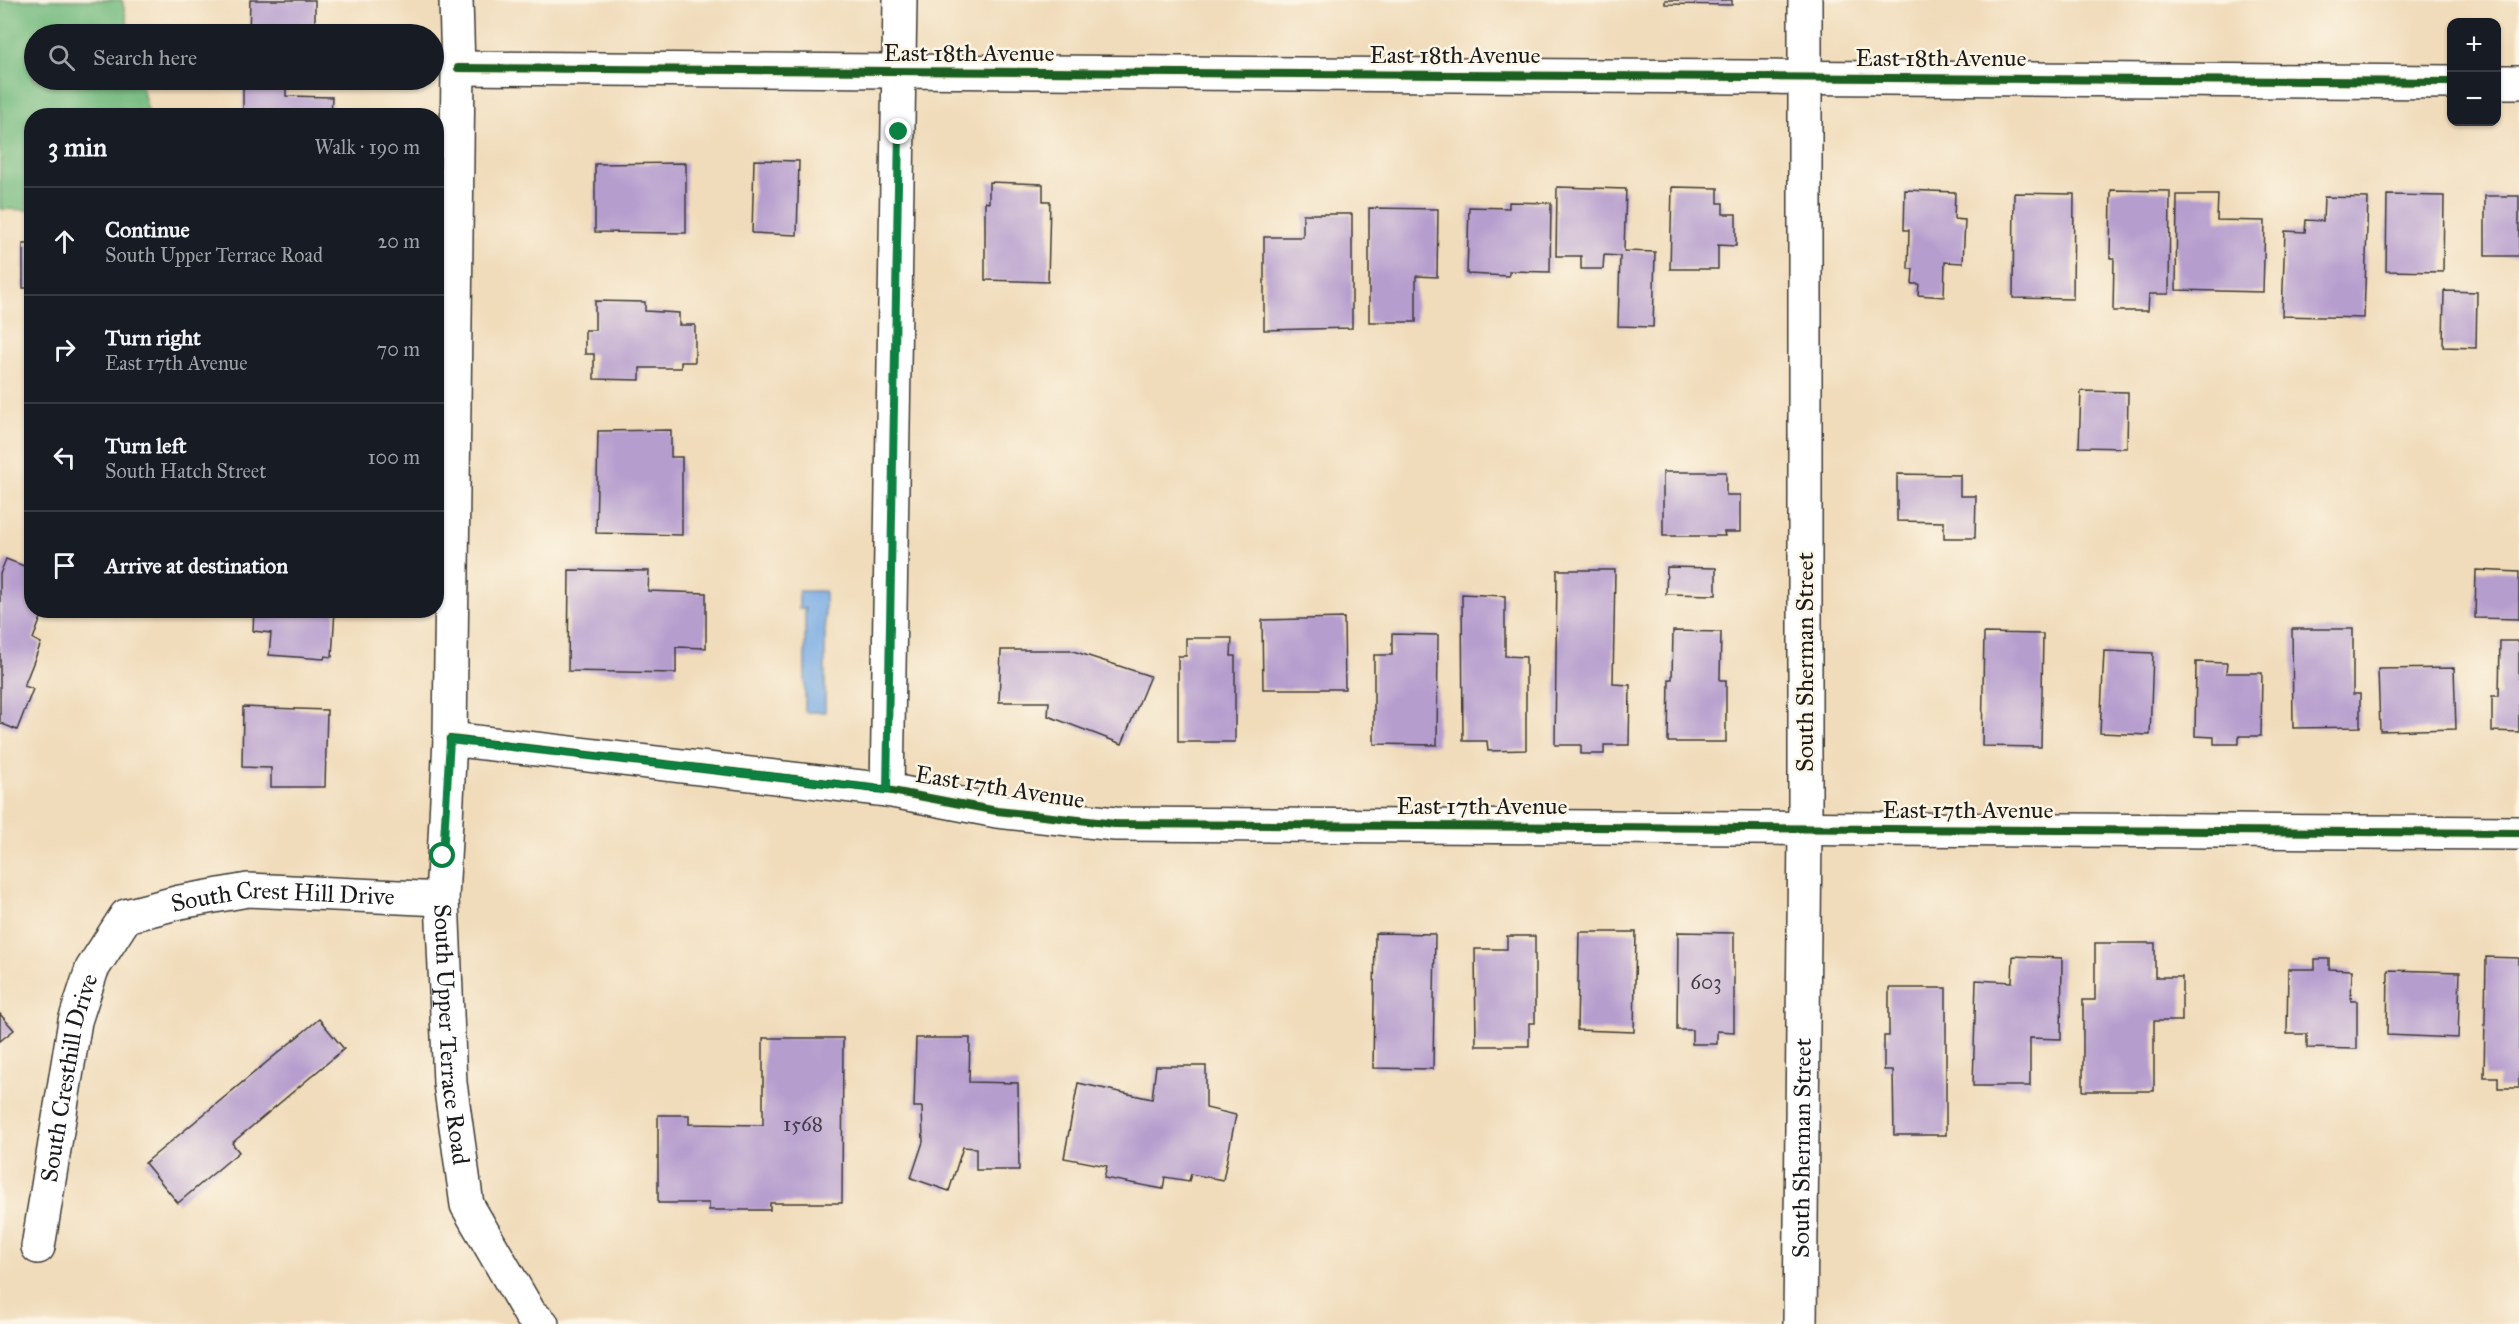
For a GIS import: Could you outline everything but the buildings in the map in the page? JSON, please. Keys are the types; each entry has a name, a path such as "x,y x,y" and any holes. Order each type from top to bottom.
{"street":[{"name":"South Upper Terrace Road","path":"456,0 458,68 450,740 441,899 450,1083 466,1205 530,1314 542,1324"},
{"path":"887,790 900,0"},
{"name":"South Sherman Street","path":"1800,1324 1805,828 1805,0"},
{"name":"East 18th Avenue","path":"458,68 2447,81"},
{"path":"2501,82 2519,82"},
{"name":"East 17th Avenue","path":"450,740 887,790 997,811 1115,824 2519,833"},
{"name":"South Crest Hill Drive","path":"126,916 180,902 248,890 441,899"},
{"name":"South Cresthill Drive","path":"38,1247 75,1021 92,969 126,916"}],"green space":[{"path":"0,0 122,0 128,24 24,24 24,90 143,90 147,108 24,108 24,210 0,209"}],"water":[{"path":"799,591 825,591 825,712 805,712 805,609 799,608"}],"cycle path":[{"path":"458,68 2447,82"},
{"path":"450,739 887,790 997,811 1115,824 2519,833"}],"route":[{"path":"443,856 450,740 887,790 899,132"}]}
